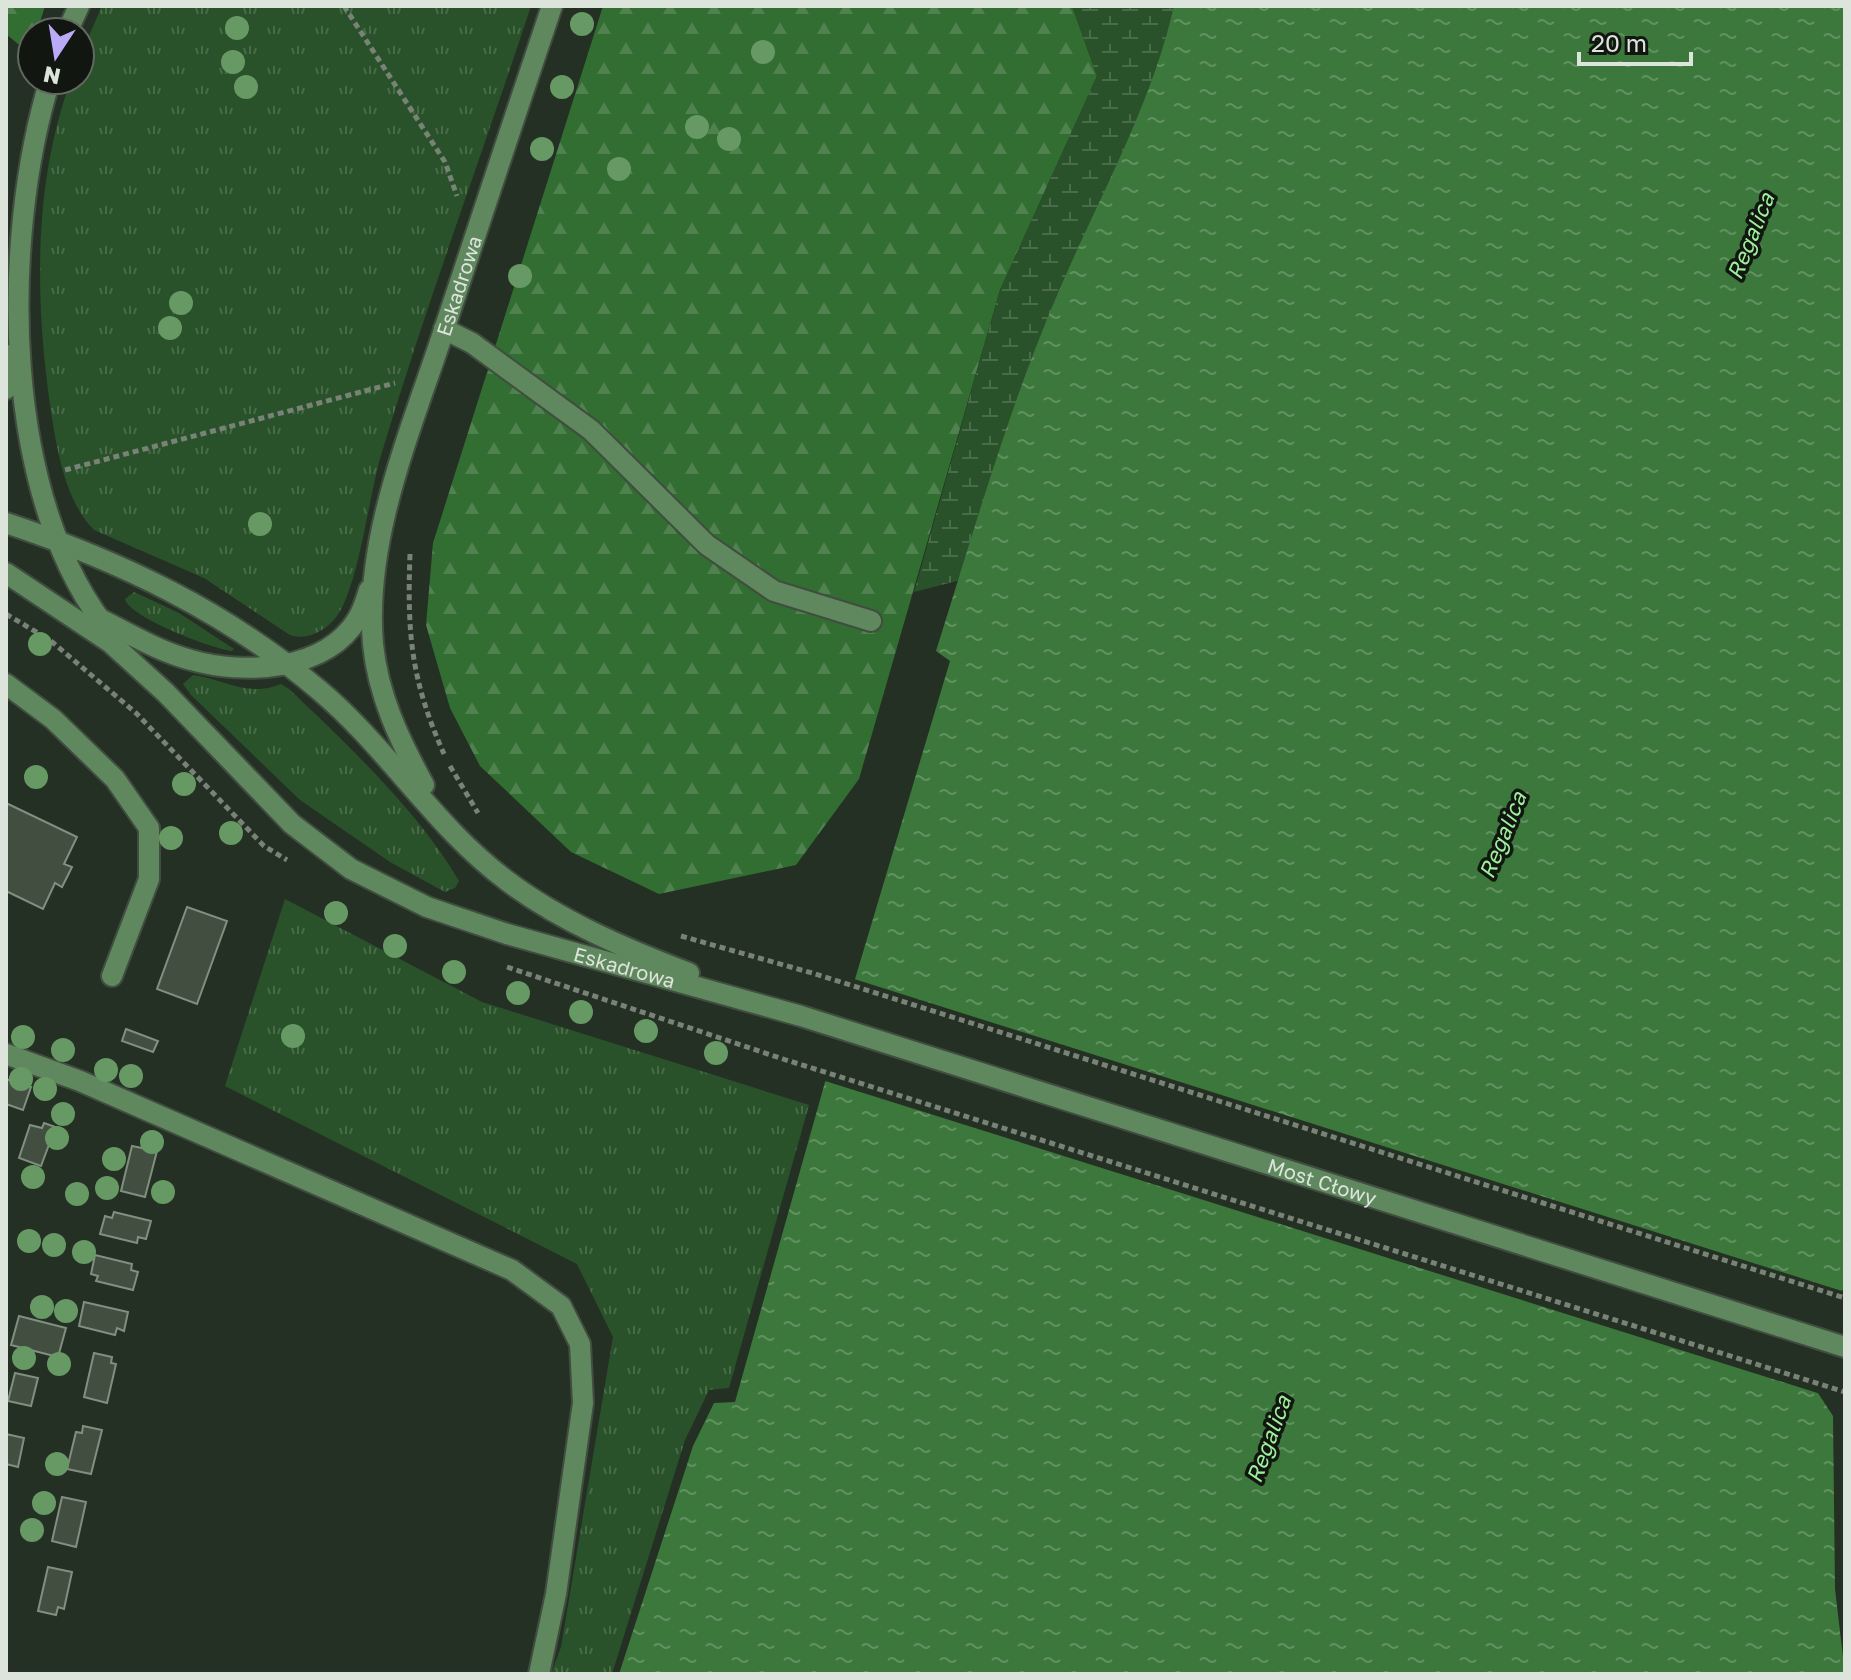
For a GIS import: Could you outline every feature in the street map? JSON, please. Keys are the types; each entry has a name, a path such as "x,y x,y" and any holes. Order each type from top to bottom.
{"street":[{"name":"Eskadrowa","path":"460,838 400,741 381,687 373,644 377,570 398,469 552,6"},
{"name":"Eskadrowa","path":"46,96 14,242 24,410 34,469 57,540 100,619 147,676"},
{"name":"Eskadrowa","path":"6,389 19,323"},
{"path":"444,329 472,343 591,430 707,545 774,591 871,621"},
{"name":"Eskadrowa","path":"6,523 57,540 164,585 260,643 322,692 400,770 460,838 504,879 561,917 673,967 801,1016"},
{"name":"Eskadrowa","path":"32,589 188,660 226,668 260,669 315,654 341,638 358,618 377,570"},
{"name":"Eskadrowa","path":"6,573 111,643 292,824 351,869 427,907 507,934 801,1016"},
{"path":"6,684 53,719 115,779 149,828 149,879 112,976"},
{"name":"Most Cłowy","path":"801,1016 1845,1347"},
{"path":"6,1054 80,1081 512,1270 561,1306 580,1344 583,1403 556,1594 539,1674"}],"path":[{"path":"344,6 445,162 455,196"},
{"path":"76,469 429,374"},
{"path":"410,546 411,657 420,697 458,781 487,823"},
{"path":"669,932 812,973 1845,1298"},
{"path":"783,1059 1845,1392"}],"green space":[{"path":"6,6 45,6 42,16 16,16 16,42 6,34"},
{"path":"102,6 531,6 399,396 377,470 363,538 345,602 327,626 309,636 290,635 204,578 94,530 77,506 65,478 46,376 40,247 49,162 66,96 96,96 96,20"},
{"path":"603,6 1072,6 1097,76 1000,290 859,779 796,865 659,894 571,852 480,766 450,708 426,625 433,543"},
{"path":"1072,6 1210,6 988,573 914,592 1000,290 1097,76"},
{"path":"134,592 179,613 234,649 222,649 155,623 125,599"},
{"path":"193,675 247,688 269,688 281,684 289,689 403,804 443,855 459,881 455,888 445,892 390,862 300,800 191,695 183,684"},
{"path":"285,899 482,1002 809,1105 729,1388 709,1390 685,1440 612,1674 551,1674 561,1647 613,1337 577,1264 225,1086"}],"water":[{"name":"Regalica","path":"1174,6 1845,6 1845,1288 1840,1292 1818,1393 1833,1416 1835,1589 1845,1674 619,1674 693,1446 714,1403 735,1402 838,1036 950,661 936,651 992,470 1040,337 1138,116"}],"pier":[{"path":"851,978 1845,1292 1824,1395 822,1080"}],"building":[{"path":"6,803 77,837 64,864 72,867 62,887 55,883 43,909 6,891"},
{"path":"187,907 227,921 197,1004 157,989"},
{"path":"126,1029 158,1041 153,1052 122,1041"},
{"path":"6,1079 31,1087 23,1110 6,1104"},
{"path":"44,1123 61,1129 58,1136 53,1134 41,1166 19,1158 30,1125 42,1128"},
{"path":"132,1146 157,1151 145,1197 121,1191"},
{"path":"114,1212 151,1221 146,1239 138,1237 137,1243 100,1234 105,1216 112,1218"},
{"path":"95,1255 132,1264 131,1270 138,1272 133,1290 96,1281 98,1276 91,1274"},
{"path":"84,1302 128,1312 124,1331 117,1328 115,1335 79,1326"},
{"path":"19,1316 66,1328 58,1357 11,1345"},
{"path":"94,1353 112,1357 111,1363 116,1364 107,1403 84,1397"},
{"path":"15,1373 38,1378 31,1406 8,1401"},
{"path":"83,1426 102,1430 91,1474 67,1469 76,1432 82,1433"},
{"path":"6,1434 24,1438 18,1467 6,1464"},
{"path":"62,1497 86,1502 76,1547 52,1541"},
{"path":"48,1567 72,1572 64,1609 58,1607 56,1615 38,1611"}]}
